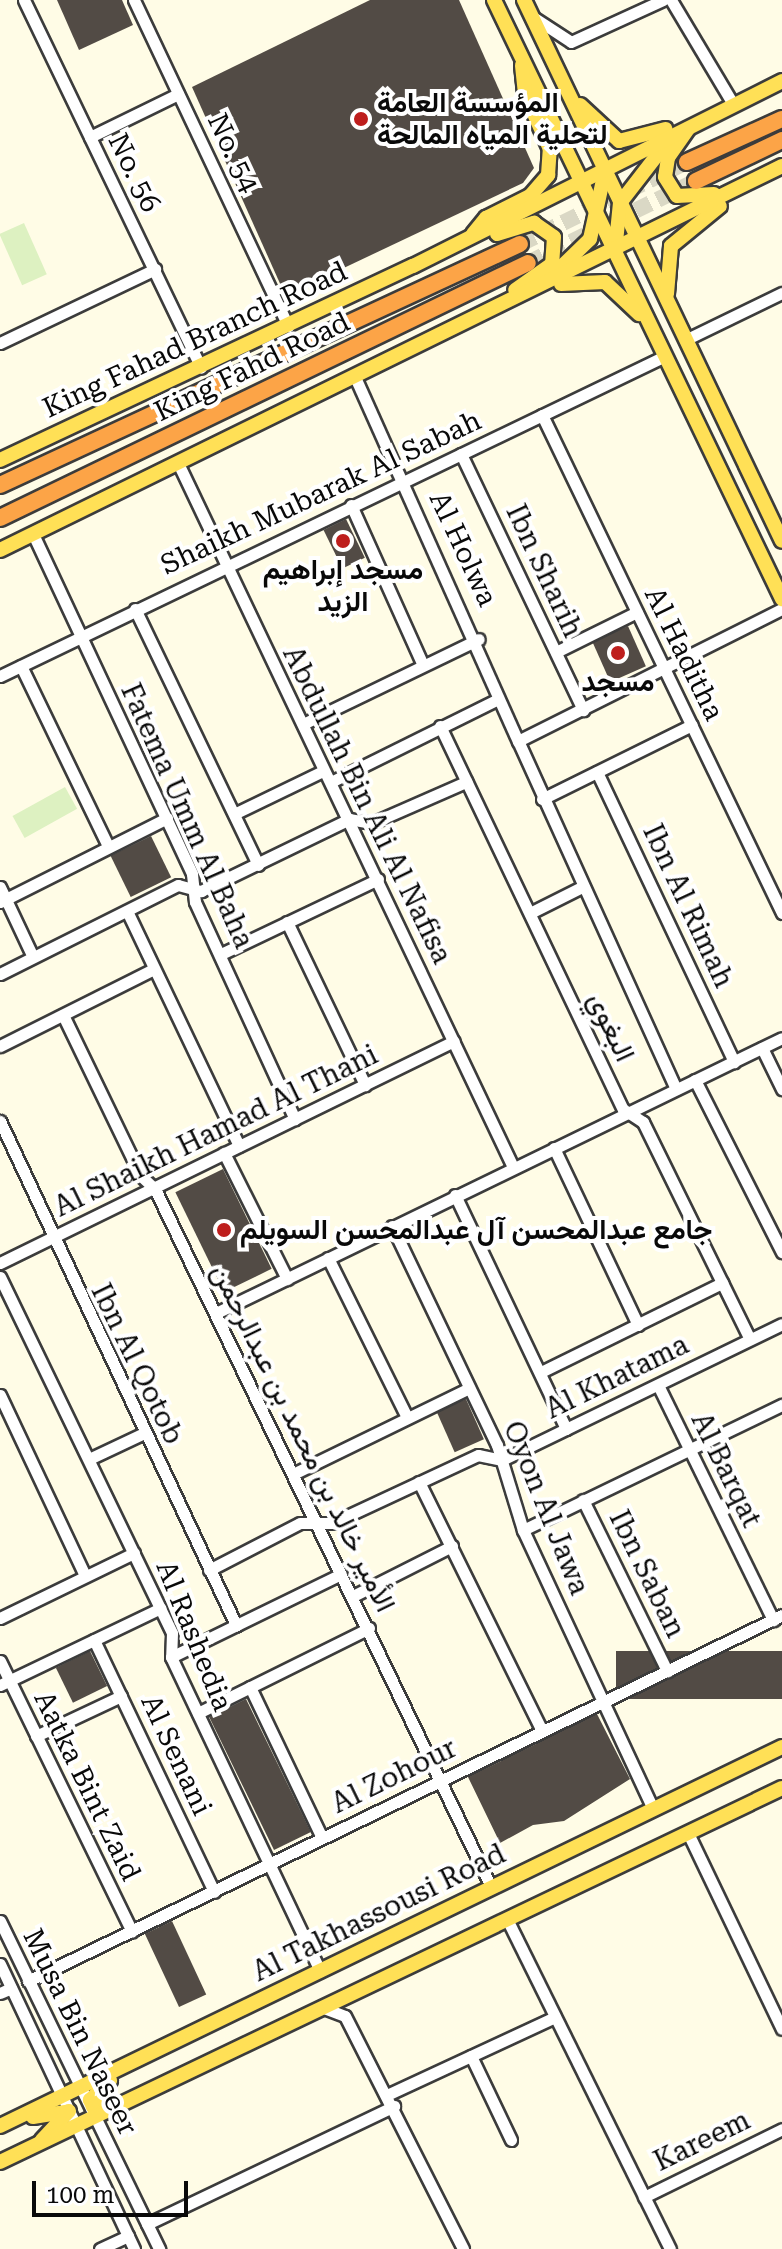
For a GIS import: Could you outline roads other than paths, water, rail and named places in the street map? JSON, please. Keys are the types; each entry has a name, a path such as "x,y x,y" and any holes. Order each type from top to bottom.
{"highway":[{"path":"687,162 782,119"},
{"path":"696,181 782,140"},
{"name":"King Fahd Road","path":"0,485 520,244"},
{"name":"King Fahd Road","path":"0,518 528,263"}],"main road":[{"path":"494,0 782,599"},
{"path":"524,0 782,541"},
{"path":"471,238 486,218 530,196 548,175 550,149 525,94 523,59"},
{"path":"413,266 782,81"},
{"path":"565,88 598,128 629,143 733,104"},
{"path":"691,126 665,166 677,196 714,195 782,165"},
{"path":"615,252 620,203 632,178 691,126"},
{"path":"0,550 615,252 782,165"},
{"path":"666,298 671,246 679,237 782,165"},
{"path":"468,321 573,261 597,214 605,171"},
{"path":"413,266 522,224 540,223 552,233 556,254 543,274 468,321"},
{"name":"King Fahad Branch Road","path":"0,460 413,266"},
{"path":"468,321 578,280 605,282 652,328"},
{"name":"Al Takhassousi Road","path":"0,2126 81,2090 782,1747"},
{"path":"0,2162 782,1788"},
{"path":"118,2072 90,2104 132,2098"},
{"path":"21,2117 68,2109 39,2143"}],"street":[{"name":"No. 56","path":"24,0 201,368"},
{"name":"No. 54","path":"134,0 288,326"},
{"path":"533,17 571,42 663,0"},
{"path":"671,0 733,104"},
{"path":"90,137 178,94"},
{"path":"0,343 155,269"},
{"path":"685,340 782,293"},
{"name":"Shaikh Mubarak Al Sabah","path":"0,676 665,356"},
{"name":"Al Holwa","path":"355,377 479,639 503,693 498,699 518,745 676,1089"},
{"name":"Al Haditha","path":"542,415 782,913"},
{"name":"Ibn Sharih","path":"461,454 583,710"},
{"name":"Abdullah Bin Ali Al Nafisa","path":"178,463 513,1167"},
{"path":"351,505 423,665"},
{"name":"Fatema Umm Al Baha","path":"33,534 167,818 221,954 295,1119"},
{"path":"135,609 236,813 258,865"},
{"path":"518,745 782,609"},
{"path":"556,652 637,612"},
{"path":"303,724 479,639"},
{"path":"21,666 108,846"},
{"path":"331,782 498,699"},
{"path":"542,799 692,725"},
{"name":"البغوي","path":"440,726 629,1112 643,1122 750,1339"},
{"path":"236,813 323,771"},
{"name":"Ibn Al Rimah","path":"597,772 734,1062"},
{"path":"0,974 178,885 194,888 258,865 349,819 372,823 466,782"},
{"path":"3,901 167,818"},
{"path":"221,954 378,879"},
{"path":"0,887 3,901 33,957"},
{"path":"530,913 582,887"},
{"path":"127,911 239,1146"},
{"path":"287,922 365,1085"},
{"path":"0,1046 154,969"},
{"name":"الأمير خالد بن محمد بن عبدالرحمن","path":"63,1015 141,1176 155,1189 216,1313 491,1887"},
{"path":"216,1313 782,1038"},
{"name":"Al Shaikh Hamad Al Thani","path":"0,1263 454,1041"},
{"path":"762,1048 782,1089"},
{"path":"695,1080 778,1236 782,1252"},
{"name":"Ibn Al Qotob","path":"0,1121 236,1625"},
{"path":"554,1148 638,1325"},
{"path":"224,1153 287,1279"},
{"path":"455,1195 566,1429"},
{"name":"Oyon Al Jawa","path":"392,1226 502,1460 523,1530 653,1809"},
{"path":"328,1258 407,1417"},
{"name":"Al Rashedia","path":"0,1277 161,1608 172,1633 171,1657 320,1971"},
{"path":"541,1372 722,1283"},
{"name":"Al Khatama","path":"209,1570 314,1519 332,1523 478,1455 502,1460 782,1324"},
{"name":"Al Barqat","path":"658,1385 777,1617"},
{"path":"293,1474 469,1388"},
{"path":"0,1395 85,1576"},
{"path":"523,1530 782,1405"},
{"path":"89,1459 144,1433"},
{"path":"419,1482 542,1731"},
{"name":"Ibn Saban","path":"583,1500 667,1671"},
{"path":"353,1596 452,1546"},
{"path":"0,1618 134,1553"},
{"path":"171,1657 341,1574"},
{"path":"5,1682 161,1608"},
{"name":"Al Zohour","path":"28,1981 777,1617"},
{"path":"198,1713 369,1628"},
{"name":"Al Senani","path":"94,1640 214,1892"},
{"name":"Aatka Bint Zaid","path":"0,1661 5,1682 36,1736 132,1932"},
{"path":"250,1687 322,1838"},
{"path":"36,1736 121,1696"},
{"path":"688,1833 782,2029"},
{"path":"507,1919 670,2249"},
{"name":"Musa Bin Naseer","path":"0,1921 81,2090 86,2120 103,2137 159,2249"},
{"path":"0,1964 6,1990 66,2097 86,2120 90,2147 134,2249"},
{"path":"324,2008 345,2016 389,2094 463,2249"},
{"path":"389,2094 555,2017"},
{"path":"471,2056 511,2140"},
{"path":"56,2076 67,2085 70,2070"},
{"path":"147,2224 394,2106"},
{"path":"90,2147 90,2128 103,2137"},
{"name":"Kareem","path":"644,2197 782,2129"},
{"path":"100,2249 128,2236"}],"tunnel":[{"path":"520,244 687,162"},
{"path":"528,263 696,181"}],"place":[{"name":"المؤسسة العامة لتحلية المياه المالحة","path":"361,119"},
{"name":"مسجد إبراهيم الزيد","path":"343,541"},
{"name":"مسجد","path":"618,653"},
{"name":"جامع عبدالمحسن آل عبدالمحسن السويلم","path":"224,1230"}]}
